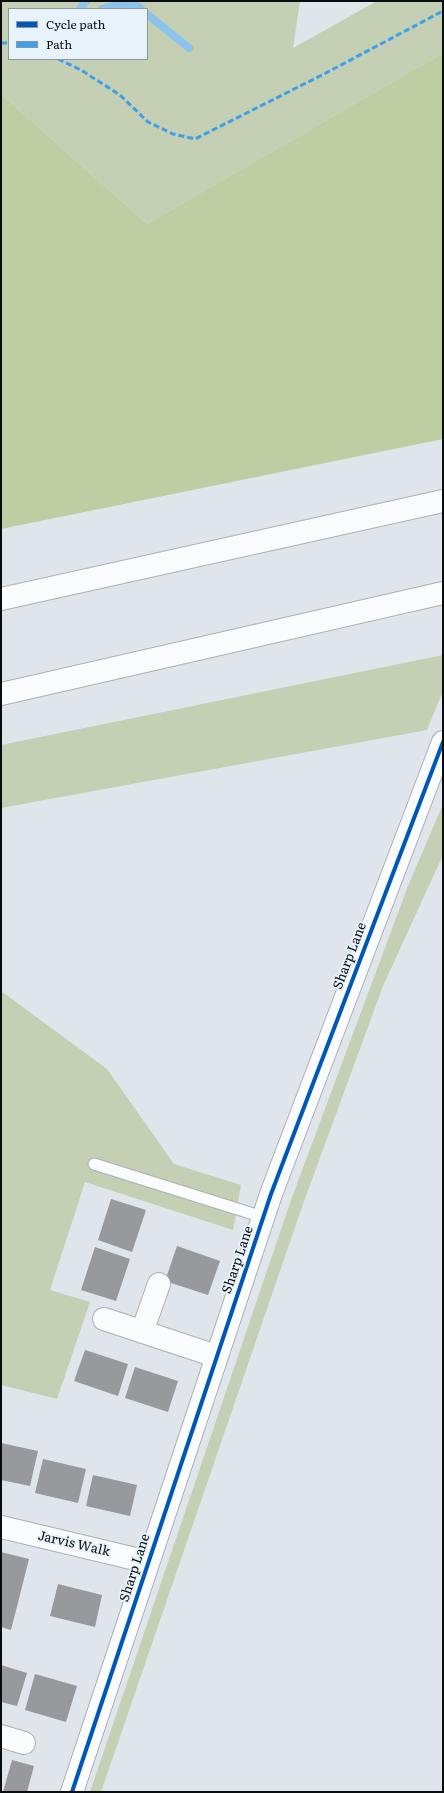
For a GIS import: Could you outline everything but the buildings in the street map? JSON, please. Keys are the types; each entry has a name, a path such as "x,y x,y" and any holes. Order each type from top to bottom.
{"main road":[{"path":"1,599 443,501"},
{"path":"1,694 443,593"},
{"name":"Sharp Lane","path":"72,1792 263,1217 440,749"},
{"path":"142,1332 159,1284"},
{"path":"104,1320 216,1356"},
{"name":"Jarvis Walk","path":"1,1527 148,1562"},
{"path":"1,1736 24,1743"}],"lane":[{"path":"94,1164 263,1217"}],"green space":[{"path":"1,1 300,1 293,48 377,1 443,1 443,53 147,224 1,94"},
{"path":"443,53 443,439 1,529 1,94 147,224"},
{"path":"443,655 443,691 427,730 1,808 1,745"},
{"path":"443,804 443,855 383,986 303,1204 101,1792 90,1792 291,1200 408,886"},
{"path":"1,991 107,1069 174,1164 241,1185 233,1230 85,1182 50,1290 90,1302 57,1399 1,1385"}],"waterway":[{"path":"81,8 86,1"},
{"path":"106,8 113,6 136,5 140,8"},
{"path":"148,15 189,48"}],"marked path":[{"path":"60,60 81,70 120,95 148,122 173,134 195,139 324,74 443,11"},
{"path":"1,43 8,43"}],"cycle path":[{"path":"72,1792 271,1194 443,742"}]}
